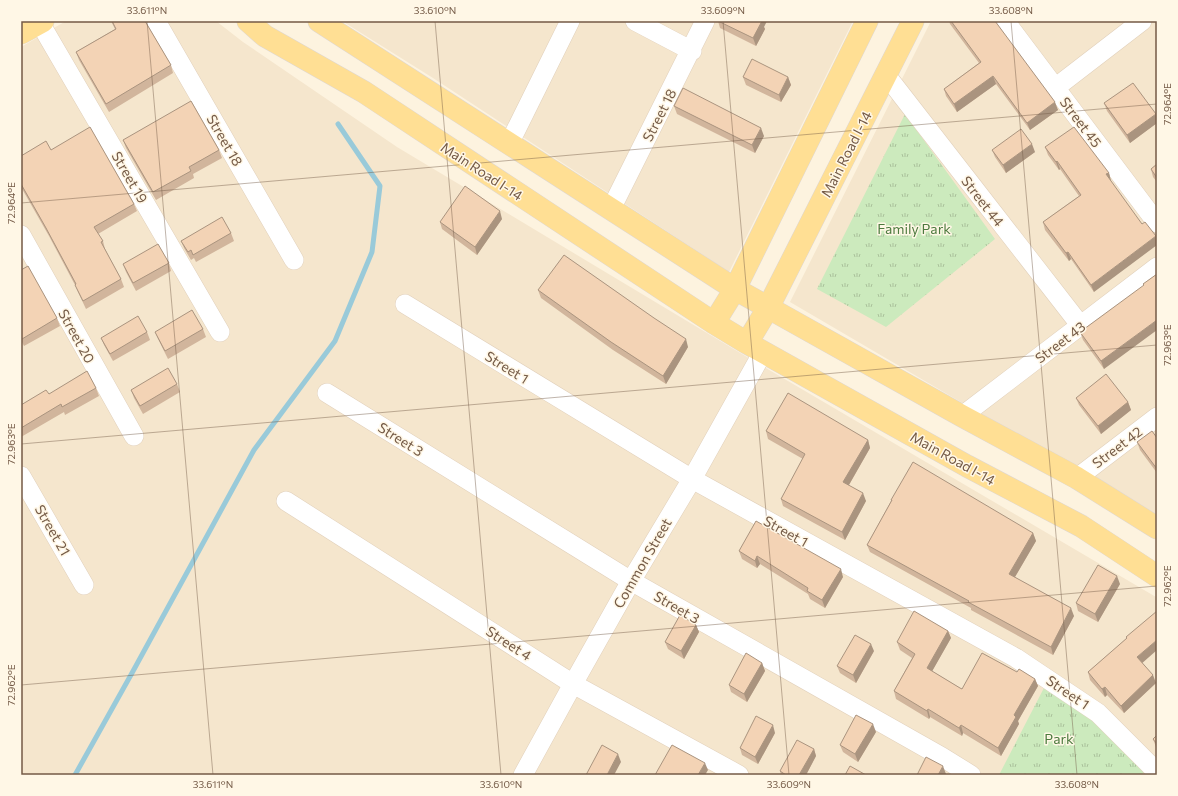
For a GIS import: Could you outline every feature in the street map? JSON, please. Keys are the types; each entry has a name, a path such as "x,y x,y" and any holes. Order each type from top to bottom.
{"main road":[{"name":"Main Road I-14","path":"248,21 265,36 364,92 714,323 755,348 967,466 1080,526 1157,576"},
{"path":"319,21 735,289 962,416 1077,478 1157,528"},
{"path":"714,323 735,289 867,21"},
{"name":"Main Road I-14","path":"755,348 768,308 913,21"},
{"path":"21,33 41,22"}],"street":[{"name":"Street 18","path":"156,21 294,260"},
{"path":"509,144 570,21"},
{"path":"635,21 692,51"},
{"name":"Street 18","path":"611,209 706,21"},
{"name":"Street 45","path":"1004,21 1157,223"},
{"path":"1054,88 1142,21"},
{"name":"Street 19","path":"41,22 220,332"},
{"name":"Street 44","path":"886,75 1081,326"},
{"name":"Street 20","path":"21,235 134,436"},
{"name":"Street 43","path":"962,416 1157,267"},
{"name":"Street 1","path":"405,304 692,480 1016,658 1098,713 1157,772"},
{"name":"Common Street","path":"523,775 631,581 692,480 755,348"},
{"name":"Street 3","path":"327,393 631,581 942,757 971,775"},
{"name":"Street 42","path":"1077,478 1157,417"},
{"name":"Street 21","path":"21,476 84,585"},
{"name":"Street 4","path":"286,501 573,684 739,775"}],"shaded area":[{"path":"66,21 216,21 243,42 397,147 747,357 1156,597 1157,775 21,775 21,47"},
{"path":"342,21 853,21 729,272 433,78"},
{"path":"931,21 1157,21 1157,517 790,302"}],"green space":[{"name":"Family Park","path":"905,114 995,239 886,327 817,289"},
{"name":"Park","path":"1046,684 1093,718 1145,771 1141,775 999,775"}],"building":[{"path":"112,21 145,21 171,65 106,104 76,52 116,29"},
{"path":"718,21 762,21 753,38"},
{"path":"951,21 995,21 1055,102 1027,123 993,76 954,104 944,89 981,62"},
{"path":"752,59 788,77 779,95 743,77"},
{"path":"1133,83 1156,114 1127,135 1104,103"},
{"path":"683,88 761,128 752,145 674,106"},
{"path":"191,101 219,150 189,167 191,171 153,192 123,140"},
{"path":"90,127 134,204 94,227 103,241 101,242 121,279 83,301 75,285 76,284 21,184 21,156 46,141 51,150"},
{"path":"1074,127 1109,173 1106,174 1142,224 1145,222 1156,236 1091,285 1068,252 1066,253 1043,222 1081,195 1045,147"},
{"path":"1021,129 1032,144 1003,165 992,150"},
{"path":"1157,164 1157,178 1151,169"},
{"path":"465,186 500,211 475,247 440,222"},
{"path":"222,217 231,233 193,255 191,250 188,252 181,241"},
{"path":"158,244 169,263 133,283 123,264"},
{"path":"564,255 686,339 663,376 611,342 538,290"},
{"path":"28,266 57,318 22,339 21,270"},
{"path":"1157,274 1157,320 1101,361 1080,332"},
{"path":"192,310 203,329 165,351 155,332"},
{"path":"138,316 147,332 110,354 101,338"},
{"path":"168,368 177,384 140,406 131,390"},
{"path":"87,371 96,388 62,407 61,404 21,428 21,405 46,390 49,394"},
{"path":"1106,374 1128,402 1098,426 1076,398"},
{"path":"788,393 868,440 843,482 863,493 842,532 781,499 805,454 766,431"},
{"path":"1152,431 1157,438 1157,469 1137,442"},
{"path":"913,462 1033,533 1009,574 1071,608 1051,647 867,545"},
{"path":"756,521 841,569 822,600 807,591 808,588 757,556 755,561 739,551"},
{"path":"1098,565 1117,576 1095,614 1076,603"},
{"path":"914,611 948,631 927,668 960,688 962,689 982,653 1017,672 1019,669 1035,679 1014,715 1016,717 998,748 961,725 959,728 894,691 915,654 897,642"},
{"path":"1157,611 1157,640 1137,657 1153,675 1121,706 1105,687 1102,689 1088,672"},
{"path":"680,615 696,625 681,651 665,642"},
{"path":"855,635 871,644 853,675 837,666"},
{"path":"746,653 762,663 744,694 729,685"},
{"path":"856,715 873,724 855,754 840,745"},
{"path":"756,716 773,725 755,757 740,748"},
{"path":"1157,735 1157,744 1153,739"},
{"path":"797,740 814,749 799,775 786,775 780,771"},
{"path":"602,745 618,754 607,775 586,775"},
{"path":"672,745 705,763 698,775 655,775"},
{"path":"926,757 943,766 938,775 917,775"},
{"path":"850,766 866,775 845,775"}],"waterway":[{"path":"75,775 254,450 335,341 372,252 380,186 338,124"}]}
